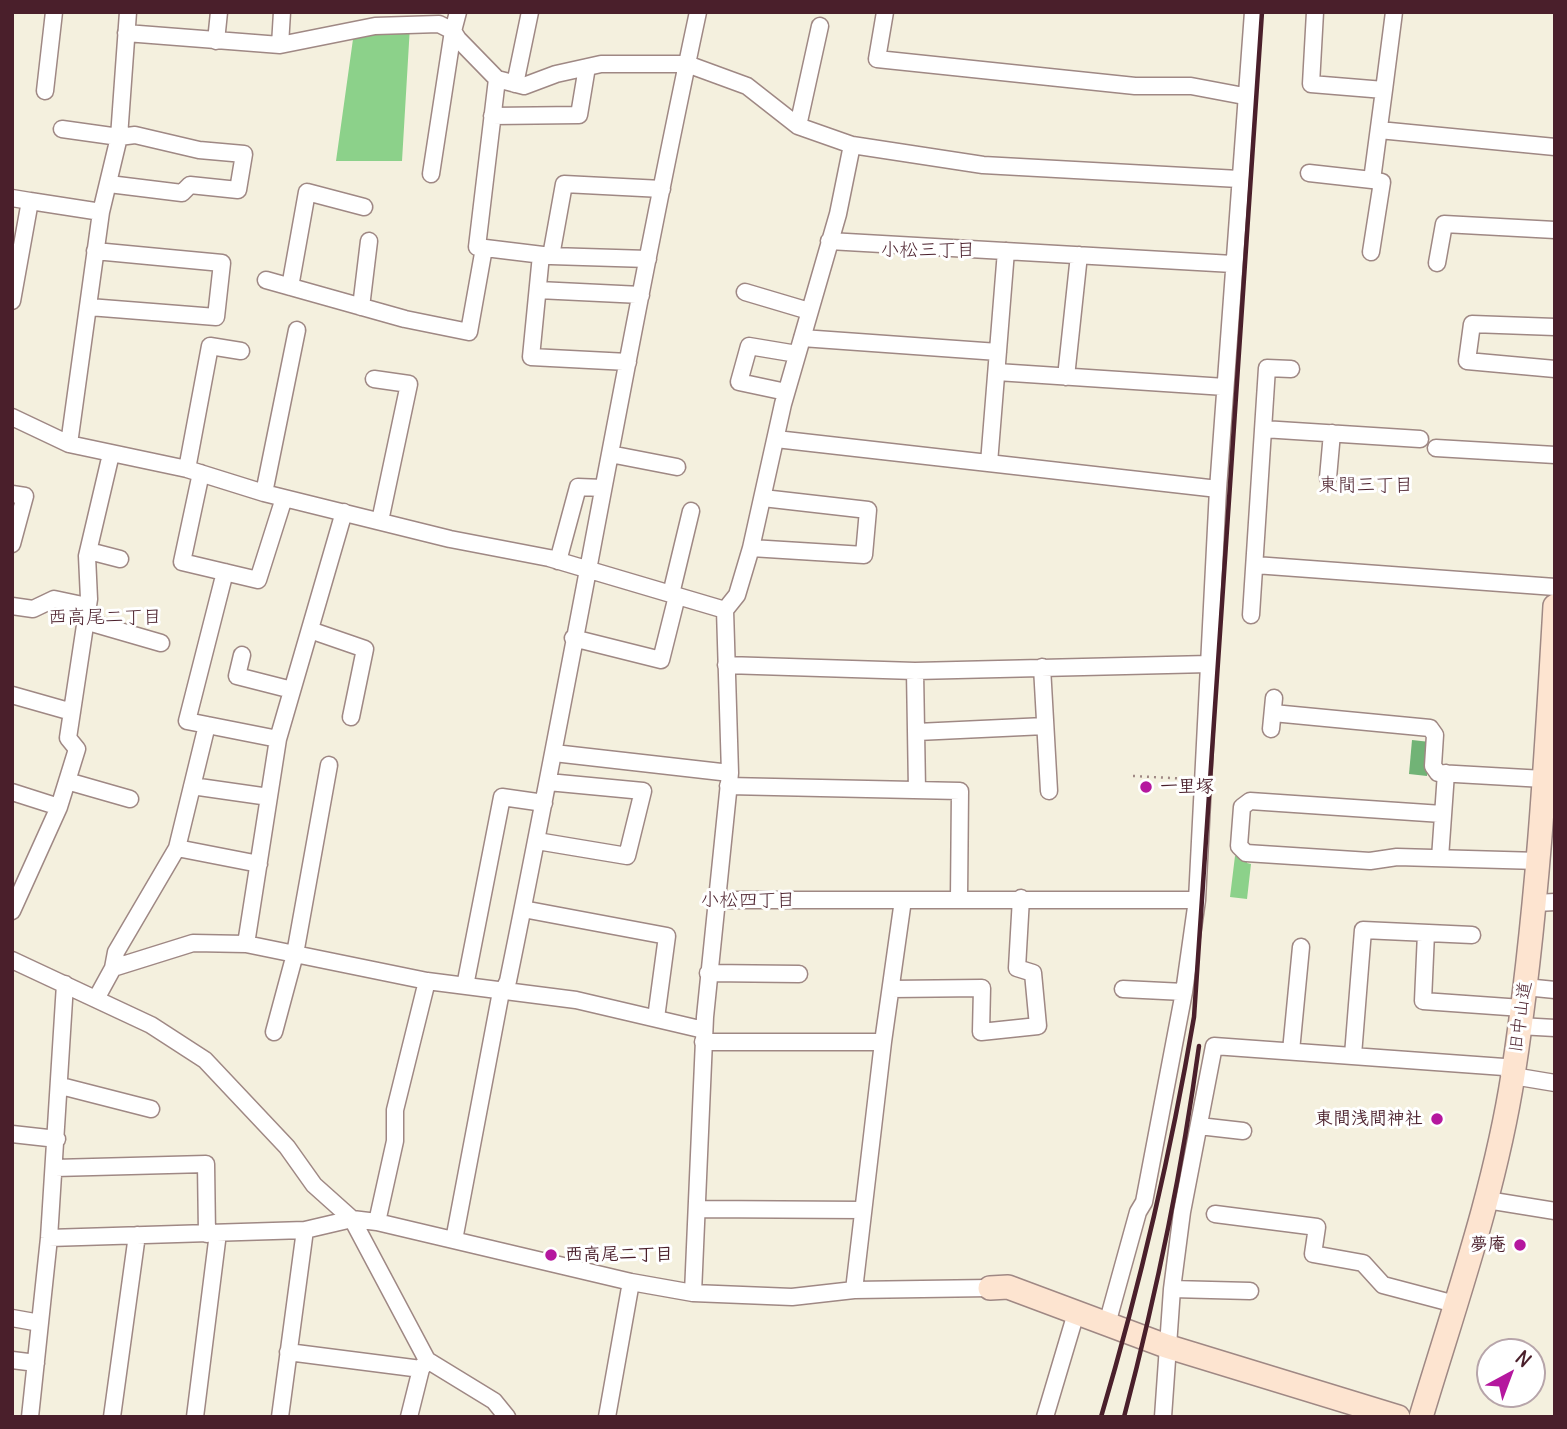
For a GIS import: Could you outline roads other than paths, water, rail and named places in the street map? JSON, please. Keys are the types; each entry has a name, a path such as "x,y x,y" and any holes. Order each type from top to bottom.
{"main road":[{"name":"旧中山道","path":"1421,1417 1487,1200 1513,1076 1522,1007 1545,902 1539,861 1544,779 1551,733 1555,606"},
{"path":"990,1288 1007,1287 1166,1346 1398,1417"}],"street":[{"path":"45,91 54,12"},
{"path":"69,444 101,212 119,137 128,12"},
{"path":"216,41 219,12"},
{"path":"280,45 282,12"},
{"path":"431,174 458,12"},
{"path":"515,83 530,12"},
{"path":"454,1240 500,997 504,990 537,841 573,638 696,12"},
{"path":"885,12 877,59 1135,86 1191,86 1244,96"},
{"path":"1315,12 1311,84 1384,90"},
{"path":"1372,180 1394,12"},
{"path":"1107,1324 1138,1212 1144,1202 1184,992 1196,900 1248,13"},
{"path":"126,33 280,45 375,26 439,24 453,31 497,79 524,86 587,67 687,64 747,86 798,126 852,145 983,165 1239,179"},
{"path":"798,126 820,26"},
{"path":"492,116 579,115 587,67"},
{"path":"497,79 477,247 546,255 648,259"},
{"path":"62,129 119,137 135,135 199,150 244,154 238,190 190,185 182,193 109,184"},
{"path":"1379,130 1555,147"},
{"path":"693,1293 703,1036 714,900 729,780 725,610 737,595 751,548 786,392 829,241 852,145"},
{"path":"1309,173 1382,182 1371,252"},
{"path":"628,362 531,357 538,290 564,184 662,189"},
{"path":"290,287 307,192 364,207"},
{"path":"12,198 101,212"},
{"path":"13,295 30,201"},
{"path":"1437,263 1444,224 1555,230"},
{"path":"361,307 369,241"},
{"path":"829,241 1233,264"},
{"path":"266,280 361,307 469,332 484,248"},
{"path":"89,307 216,317 222,263 95,251"},
{"path":"989,463 1006,251"},
{"path":"1066,377 1079,255"},
{"path":"538,290 641,295"},
{"path":"745,292 810,311"},
{"path":"1555,327 1472,324 1467,361 1555,369"},
{"path":"264,493 297,330"},
{"path":"802,338 998,352"},
{"path":"241,351 210,346 183,562 258,580 284,498"},
{"path":"786,392 739,382 749,346 797,354"},
{"path":"1251,615 1267,368 1291,369"},
{"path":"997,372 1225,387"},
{"path":"374,379 408,384 380,521"},
{"path":"12,417 69,444 194,471 284,498 558,561 725,610"},
{"path":"1263,429 1420,439"},
{"path":"1328,478 1332,433"},
{"path":"776,439 1218,489"},
{"path":"1436,448 1555,456"},
{"path":"12,911 59,807 77,749 68,738 86,614 89,551 111,454"},
{"path":"610,454 677,467"},
{"path":"558,561 578,487 603,488"},
{"path":"12,494 25,496 12,544"},
{"path":"751,548 864,555 867,510 763,498"},
{"path":"573,638 661,660 691,511"},
{"path":"246,944 278,739 344,512"},
{"path":"89,551 120,559"},
{"path":"1255,565 1555,587"},
{"path":"225,572 187,721 278,739"},
{"path":"12,606 33,609 54,599 161,643"},
{"path":"310,630 365,649 351,717"},
{"path":"242,655 237,676 292,690"},
{"path":"726,665 915,671 1209,664"},
{"path":"1042,667 1049,790"},
{"path":"915,671 917,790"},
{"path":"12,695 72,712"},
{"path":"1272,713 1430,728 1435,735 1433,766 1438,773 1544,779"},
{"path":"96,999 113,968 116,952 177,848 207,725"},
{"path":"917,732 1045,726"},
{"path":"554,754 729,780 960,791 959,898"},
{"path":"274,1032 295,954 329,765"},
{"path":"1440,858 1446,773"},
{"path":"67,780 130,799"},
{"path":"537,841 627,856 643,791 548,782"},
{"path":"192,786 269,797"},
{"path":"12,792 59,807"},
{"path":"464,986 502,797 544,803"},
{"path":"1442,814 1250,801 1242,807 1240,846 1246,853 1370,861 1397,857 1539,861"},
{"path":"177,848 259,864"},
{"path":"891,989 982,988 981,1032 1038,1026 1033,973 1017,968 1021,898"},
{"path":"714,900 1196,900"},
{"path":"854,1290 883,1042 903,900"},
{"path":"523,909 667,936 656,1018"},
{"path":"1353,1055 1363,930 1472,935"},
{"path":"1426,933 1423,1001 1522,1007 1555,1028"},
{"path":"113,968 193,943 246,944 427,981 576,1000 656,1018 703,1036 883,1042"},
{"path":"1291,1051 1301,947"},
{"path":"12,960 151,1026 205,1060 287,1147 314,1185 352,1219 424,1364 409,1417"},
{"path":"708,974 799,974"},
{"path":"377,1222 395,1141 395,1110 427,981"},
{"path":"30,1417 50,1238 65,984"},
{"path":"1123,989 1184,992"},
{"path":"1522,1007 1555,990"},
{"path":"1163,1417 1172,1289 1214,1046 1504,1067 1513,1076 1555,1083"},
{"path":"61,1086 151,1109"},
{"path":"1199,1126 1243,1131"},
{"path":"12,1134 57,1139"},
{"path":"55,1168 206,1164 212,1234 195,1417"},
{"path":"1487,1200 1555,1211"},
{"path":"697,1209 863,1210"},
{"path":"1215,1214 1317,1227 1313,1254 1363,1263 1383,1285 1455,1304"},
{"path":"50,1238 304,1230 352,1219 377,1222 631,1282 693,1293 792,1297 854,1290 990,1288"},
{"path":"280,1417 304,1230"},
{"path":"112,1417 137,1235"},
{"path":"607,1417 631,1282"},
{"path":"1172,1289 1250,1291"},
{"path":"1045,1417 1076,1312"},
{"path":"12,1318 40,1323"},
{"path":"288,1352 424,1364 494,1401 507,1417"},
{"path":"12,1360 36,1363"}],"railway":[{"path":"1101,1417 1154,1218 1194,1017 1262,12"},
{"path":"1124,1417 1167,1233 1199,1046"}],"place":[{"name":"一里塚","path":"1146,787"},
{"name":"東間浅間神社","path":"1437,1119"},
{"name":"夢庵","path":"1520,1245"},
{"name":"西高尾二丁目","path":"551,1255"}],"district":[{"name":"小松三丁目","path":"928,251"},
{"name":"東間三丁目","path":"1366,486"},
{"name":"西高尾二丁目","path":"105,618"},
{"name":"小松四丁目","path":"748,901"}]}
